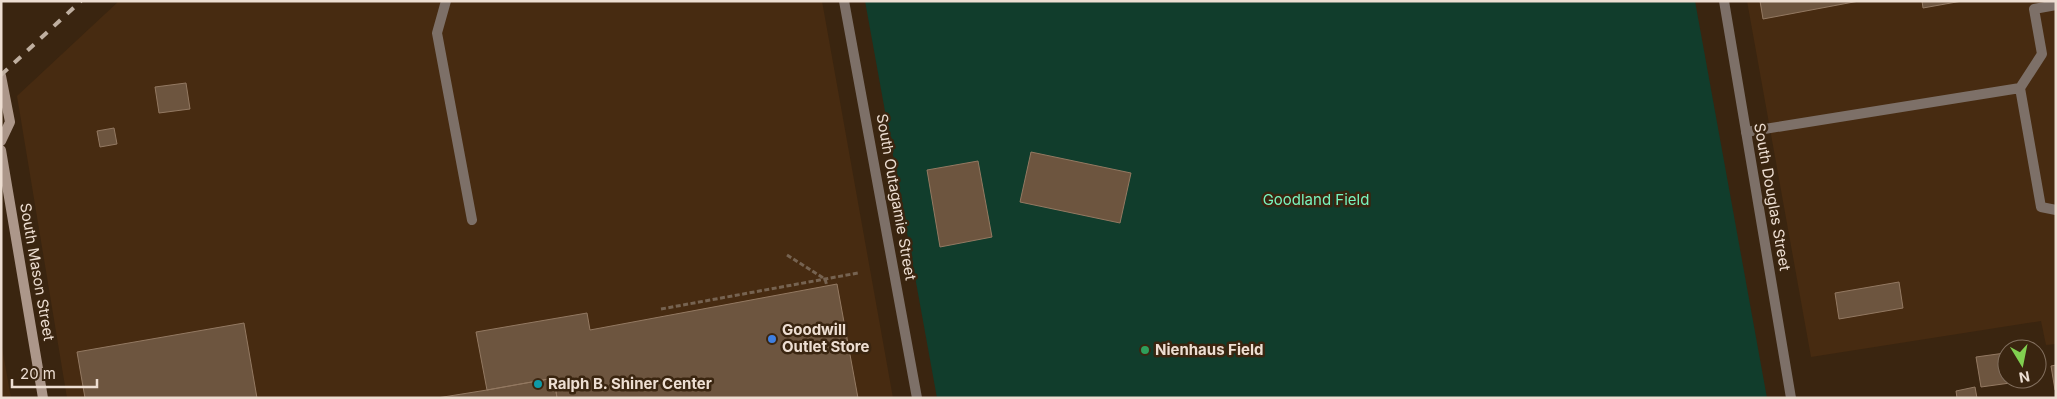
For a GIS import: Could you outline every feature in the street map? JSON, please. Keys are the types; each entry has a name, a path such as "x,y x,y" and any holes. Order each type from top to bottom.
{"main road":[{"path":"1,76 10,122 1,140"},
{"name":"South Mason Street","path":"1,150 43,398"}],"street":[{"path":"446,1 437,33 472,220"},
{"name":"South Outagamie Street","path":"844,1 917,398"},
{"name":"South Douglas Street","path":"1724,1 1791,398"},
{"path":"2056,5 2034,9 2042,54 2020,88 2041,207 2056,210"},
{"path":"1746,132 2020,88"}],"path":[{"path":"787,255 825,279 827,286"},
{"path":"661,309 858,273"}],"shaded area":[{"path":"119,1 822,1 893,398 67,398 17,96"},
{"path":"1747,1 2056,1 2056,344 2047,345 2041,321 1811,357"},
{"path":"1,342 11,398 1,398"}],"green space":[{"name":"Goodland Field","path":"865,1 1695,1 1767,398 937,398"}],"building":[{"path":"1760,1 1859,1 1763,19"},
{"path":"1922,1 1962,1 1923,8"},
{"path":"186,83 190,109 159,113 155,87"},
{"path":"114,128 117,144 100,147 97,131"},
{"path":"1031,152 1131,173 1120,223 1020,202"},
{"path":"978,161 992,237 940,247 927,170"},
{"path":"1899,282 1903,308 1839,319 1835,293"},
{"path":"837,284 858,398 557,398 554,378 487,390 476,332 587,313 590,330"},
{"path":"244,323 257,398 85,398 77,352"},
{"path":"1997,354 1997,385 1981,387 1976,357"},
{"path":"2056,365 2056,390 2055,390 2051,366"},
{"name":"Ralph B. Shiner Center","path":"554,378 557,398 437,398 487,390"},
{"path":"1975,387 1977,398 1957,398 1956,391"}],"railway":[{"path":"1,75 81,1"}],"place":[{"name":"Goodwill Outlet Store","path":"772,339"},
{"name":"Nienhaus Field","path":"1145,350"},
{"name":"Ralph B. Shiner Center","path":"538,384"}]}
